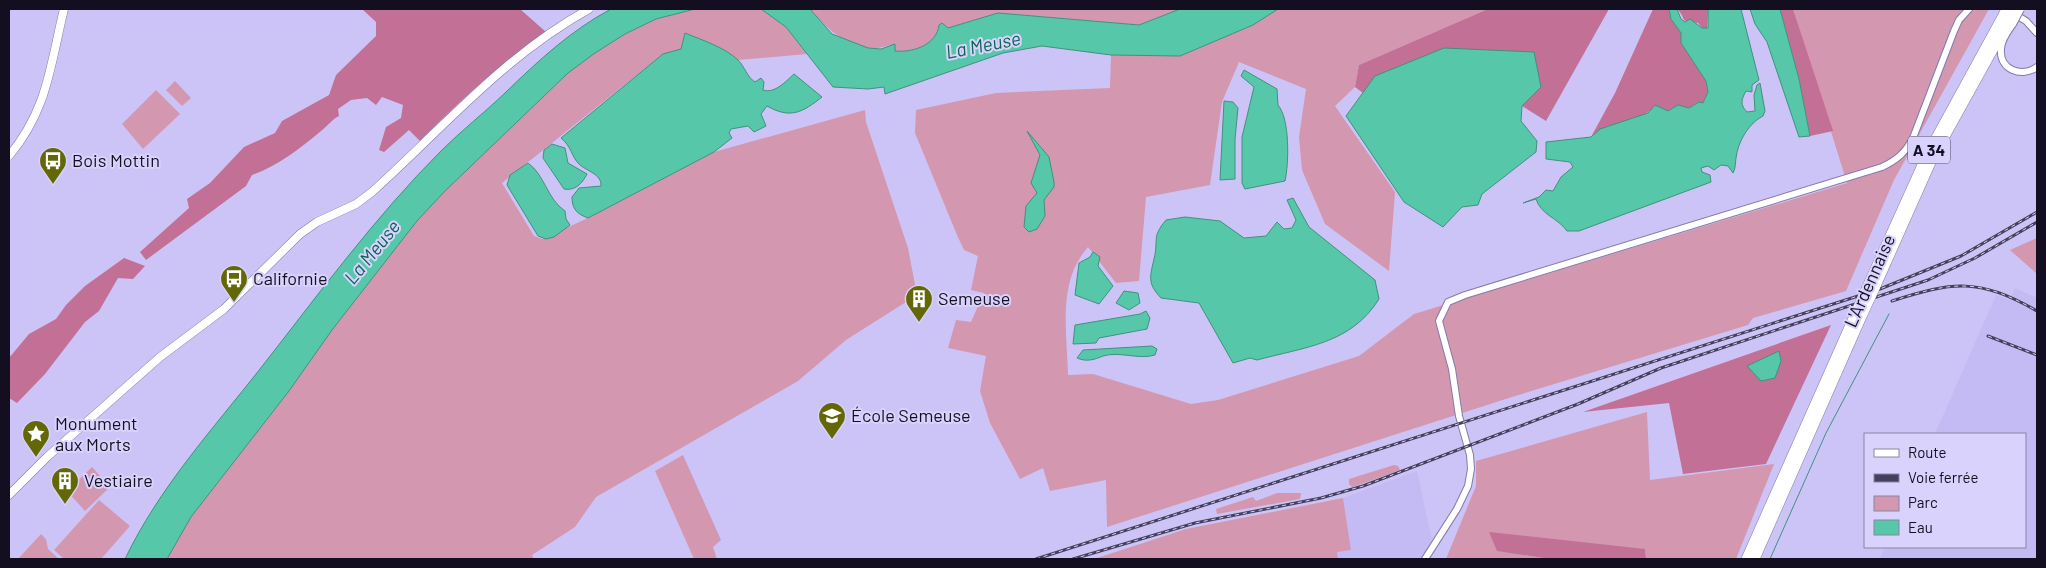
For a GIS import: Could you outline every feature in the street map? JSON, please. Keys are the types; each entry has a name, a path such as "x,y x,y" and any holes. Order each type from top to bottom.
{"highway":[{"name":"L'Ardennaise","path":"1755,559 1859,315 1866,288 1926,156 2007,16 2016,9"},
{"name":"L'Ardennaise","path":"1746,559 1859,315 1876,286 1933,158 2007,16"}],"main road":[{"path":"9,156 28,131 40,107 50,77 64,9"},
{"path":"9,495 160,357 224,309 300,234 317,222 356,204 372,192 504,67 552,32 589,9"}],"street":[{"path":"1425,559 1457,509 1468,486 1471,469 1469,450 1459,416 1451,363 1438,321 1448,302 1464,294 1894,162 1908,147 1913,138 1954,31 1959,20 1969,9"},
{"path":"2007,16 2021,9"},
{"path":"2007,16 2026,21 2037,33"},
{"path":"2007,16 2001,44 2003,61 2010,69 2019,72 2027,72 2037,67"}],"shaded area":[{"path":"362,9 520,9 546,32 480,84 420,141 409,130 384,152 379,150 386,127 401,118 403,105 382,97 376,105 367,98 351,100 338,109 339,116 305,144 279,162 252,175 246,186 146,260 140,252 189,208 187,199 210,183 244,147 275,133 282,121 329,95 336,75 376,36 376,22"},
{"path":"1488,9 1609,9 1546,121 1522,106 1541,87 1375,76 1363,93 1355,87 1359,65"},
{"path":"1653,9 1669,9 1671,19 1681,33 1681,43 1706,81 1708,92 1703,103 1698,102 1689,108 1678,105 1668,111 1655,106 1641,116 1606,128 1591,137 1615,93"},
{"path":"1677,9 1708,9 1707,28 1702,28 1698,23 1685,20"},
{"path":"1780,9 1793,9 1833,131 1810,136 1799,79"},
{"path":"124,258 145,266 133,279 118,278 99,311 85,322 45,374 17,403 9,398 9,358 29,334 56,319 66,305 85,286"},
{"path":"2015,288 2037,298 2037,559 1880,559 1885,548 2026,548 2026,433 1935,433 1996,295 2009,300"},
{"path":"1831,325 1766,464 1683,474 1669,403 1583,412"},
{"path":"1417,471 1432,540 1427,559 1338,559 1337,552 1351,550 1343,498"},
{"path":"1489,532 1645,549 1646,559 1550,559 1497,551"}],"green space":[{"path":"693,9 761,9 786,27 807,54 738,60 714,45 663,54 502,183 534,236 542,239 588,218 714,152 865,110 866,122 908,248 917,295 846,340 798,381 596,497 575,527 532,555 534,559 167,559 191,517 289,391 332,330 417,221 444,192 568,73 595,53 625,34 656,19"},
{"path":"810,9 1180,9 1139,25 998,13 948,28 939,25 934,38 929,43 910,51 895,51 895,45 879,48 858,46 835,34"},
{"path":"1278,9 1488,9 1359,65 1355,87 1335,106 1395,192 1389,271 1325,224 1302,170 1299,137 1306,89 1239,62 1222,102 1210,185 1146,197 1139,281 1116,283 1088,247 1078,261 1068,291 1066,308 1068,375 1093,374 1191,404 1218,400 1359,356 1414,314 1847,183 1793,9 1989,9 1894,180 1846,291 1753,318 1748,325 1512,397 1107,527 1106,480 1050,491 1043,468 1020,479 990,423 980,391 986,356 948,348 956,320 971,322 984,293 971,290 978,256 964,250 957,235 915,133 916,110 996,93 1110,88 1111,55 1180,56 1253,25"},
{"path":"175,81 191,98 182,106 166,90"},
{"path":"156,90 180,114 143,149 122,124"},
{"path":"2037,238 2037,274 2010,250"},
{"path":"1647,412 1650,480 1774,464 1736,559 1646,559 1645,550 1498,551 1550,559 1446,559 1476,486 1476,461"},
{"path":"683,455 721,540 713,547 717,559 694,559 655,471"},
{"path":"1394,465 1398,466 1400,470 1352,487 1349,484 1349,479"},
{"path":"92,467 110,487 85,511 67,491"},
{"path":"1277,493 1301,493 1300,499 1217,514 1216,509 1253,497 1256,501"},
{"path":"1343,498 1351,550 1337,552 1338,559 1094,559 1186,529"},
{"path":"99,500 130,526 101,559 64,559 54,550"},
{"path":"41,534 46,539 48,549 59,559 18,559"}],"water":[{"name":"La Meuse","path":"611,9 695,9 656,19 625,34 595,53 568,73 444,192 417,221 332,330 289,391 191,517 167,559 125,559 154,508 187,460 347,257 393,203 449,144 542,58 582,27"},
{"path":"761,9 810,9 832,34 868,48 881,49 895,44 895,51 902,51 917,49 929,42 942,23 948,28 998,13 1139,25 1180,9 1278,9 1253,25 1180,56 1111,55 1042,46 1003,53 885,94 884,87 868,89 833,87 786,27"},
{"path":"1669,9 1677,9 1681,19 1685,22 1690,19 1702,28 1708,28 1708,9 1741,9 1759,80 1752,85 1752,92 1746,91 1742,105 1747,112 1755,111 1754,95 1757,85 1760,83 1765,111 1763,116 1753,123 1742,139 1737,152 1733,173 1728,166 1721,165 1714,170 1708,166 1701,168 1702,172 1710,175 1711,182 1579,231 1567,231 1542,209 1536,199 1523,203 1539,197 1546,190 1553,191 1561,177 1573,167 1570,162 1546,159 1546,142 1591,137 1600,129 1648,113 1655,105 1668,111 1678,105 1689,108 1699,102 1703,103 1708,92 1706,81 1681,43 1681,33 1671,19"},
{"path":"1750,9 1780,9 1799,79 1810,136 1799,137 1767,42 1755,24"},
{"path":"685,33 713,44 732,55 738,60 752,80 755,82 761,78 764,82 763,90 776,89 794,74 822,97 808,107 796,112 782,112 767,106 761,114 766,126 754,132 748,126 731,129 729,133 732,138 714,152 588,218 581,215 574,208 572,197 579,188 601,186 601,182 599,178 579,164 561,138 663,54 681,49"},
{"path":"1444,48 1534,52 1541,87 1522,106 1521,121 1537,141 1536,152 1482,194 1478,205 1462,207 1443,227 1404,202 1346,116 1375,76"},
{"path":"1244,70 1277,89 1278,105 1285,120 1288,142 1285,181 1245,189 1242,183 1242,137 1254,87 1241,76"},
{"path":"1224,101 1233,102 1238,108 1235,139 1235,179 1220,180"},
{"path":"1027,131 1049,157 1054,182 1054,187 1044,200 1045,216 1037,229 1029,232 1024,227 1026,206 1037,193 1031,183 1040,155"},
{"path":"552,144 565,148 568,163 587,174 583,181 575,188 564,189 543,158 544,150"},
{"path":"528,163 534,168 554,200 565,211 566,219 570,225 554,237 546,239 538,236 507,185 510,175"},
{"path":"1293,198 1309,227 1375,280 1379,299 1368,314 1341,335 1309,347 1257,360 1250,358 1233,363 1199,303 1161,298 1153,288 1151,275 1158,231 1166,220 1185,217 1220,221 1244,238 1266,236 1277,222 1284,229 1292,228 1296,220 1287,200"},
{"path":"1093,252 1100,257 1098,266 1113,286 1099,304 1075,295 1079,263 1090,257"},
{"path":"1124,291 1138,293 1140,303 1129,310 1116,303"},
{"path":"1146,311 1150,318 1147,329 1099,338 1096,343 1073,344 1075,325 1140,314"},
{"path":"1152,346 1157,349 1155,355 1143,357 1116,354 1090,360 1077,358 1083,350"},
{"path":"1779,351 1781,361 1775,378 1761,381 1747,366"}],"waterway":[{"path":"1770,559 1826,433 1889,314"}],"railway":[{"path":"1036,559 1880,289 1961,256 2037,212"},
{"path":"1073,559 1195,523 1321,498 1363,486 1578,404 1661,368 1928,280 1975,258 2037,222"},
{"path":"1892,301 1933,289 1966,286 1999,293 2037,311"},
{"path":"1988,336 2037,355"}],"place":[{"name":"Bois Mottin","path":"53,185"},
{"name":"Californie","path":"234,303"},
{"name":"Semeuse","path":"919,323"},
{"name":"École Semeuse","path":"832,440"},
{"name":"Monument aux Morts","path":"36,458"},
{"name":"Vestiaire","path":"65,505"}]}
